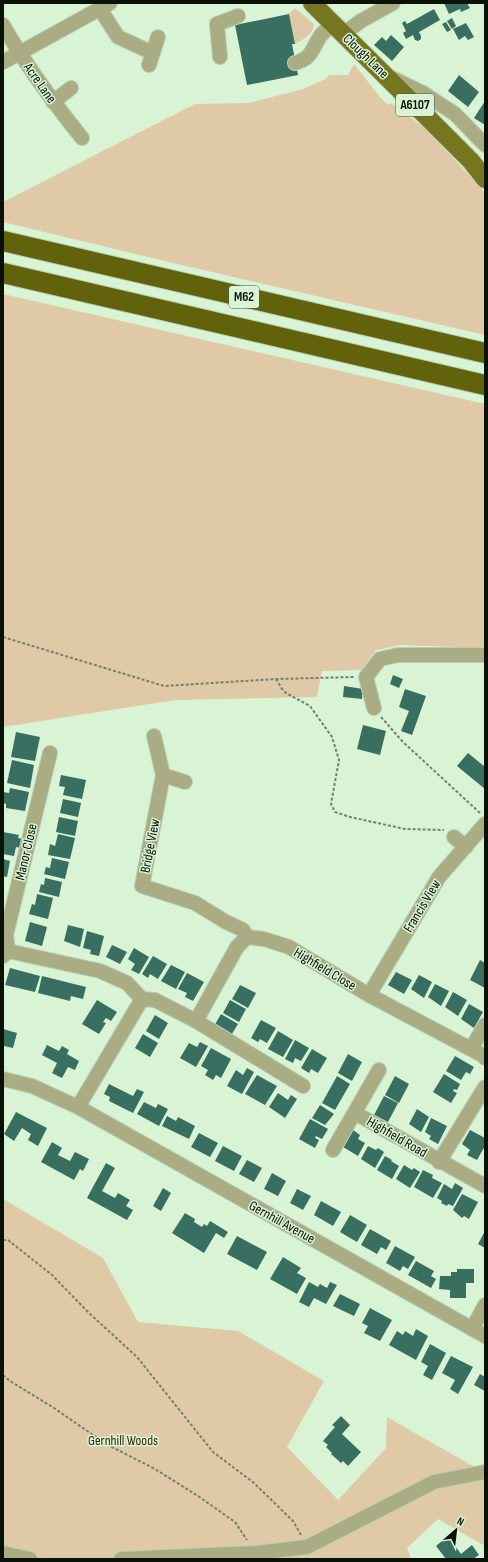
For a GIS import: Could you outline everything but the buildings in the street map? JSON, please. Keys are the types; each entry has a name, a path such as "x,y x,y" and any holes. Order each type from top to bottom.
{"highway":[{"name":"M62","path":"3,241 485,353"},
{"name":"M62","path":"3,273 485,385"}],"main road":[{"name":"Clough Lane","path":"312,3 385,74 470,161 485,179"}],"street":[{"path":"295,63 302,61 309,56 322,35 361,21 393,3"},
{"path":"3,62 105,6 118,37 151,59 158,37"},
{"path":"220,57 217,24 238,16"},
{"name":"Acre Lane","path":"3,25 19,53 53,102 82,138"},
{"path":"385,74 423,93 455,114 485,146"},
{"path":"53,102 71,88"},
{"path":"374,708 366,677 380,659 398,655 485,655"},
{"name":"Bridge View","path":"154,736 163,775 142,886 195,903 226,922 243,930 247,937"},
{"name":"Manor Close","path":"50,752 6,935 6,954 100,971 127,983 142,999"},
{"path":"163,775 185,782"},
{"name":"Francis View","path":"368,995 439,877 466,848 485,824"},
{"path":"452,834 466,848"},
{"path":"196,1020 237,947 247,937"},
{"name":"Highfield Close","path":"247,937 264,939 289,947 368,995 471,1049 485,1058"},
{"path":"78,1107 142,999 155,1000 196,1020 303,1086"},
{"path":"471,1049 485,1025"},
{"path":"334,1150 379,1070"},
{"name":"Gernhill Avenue","path":"3,1079 32,1086 78,1107 485,1336"},
{"name":"Highfield Road","path":"439,1162 485,1087"},
{"name":"Highfield Road","path":"355,1113 439,1162 485,1186"},
{"path":"472,1329 485,1305"},
{"path":"122,1559 255,1552 307,1547 434,1482 485,1472"},
{"path":"3,1552 30,1559"}],"path":[{"path":"3,637 164,686 276,679 366,677"},
{"path":"276,679 286,693 310,706 332,737 339,760 331,804 335,812 350,817 405,828 452,834"},
{"path":"374,708 403,742 485,818"},
{"path":"3,1240 8,1240 52,1275 89,1313 138,1357 213,1452 254,1484 293,1521 307,1547"},
{"path":"3,1375 106,1444 155,1469 235,1522 255,1552"}],"green space":[{"path":"295,8 314,24 314,27 305,38 295,44 289,14 287,15"},
{"path":"354,64 388,105 391,103 422,126 485,193 485,335 3,222 3,202 195,104 249,103 303,89 326,79 329,75 348,75"},
{"path":"3,294 485,404 485,648 400,645 376,650 361,670 322,671 317,697 175,700 3,727"},
{"name":"Gernhill Woods","path":"3,1199 103,1258 138,1322 238,1331 324,1381 287,1447 338,1500 386,1448 387,1417 471,1465 485,1469 485,1546 438,1519 407,1548 411,1559 3,1559"}]}
